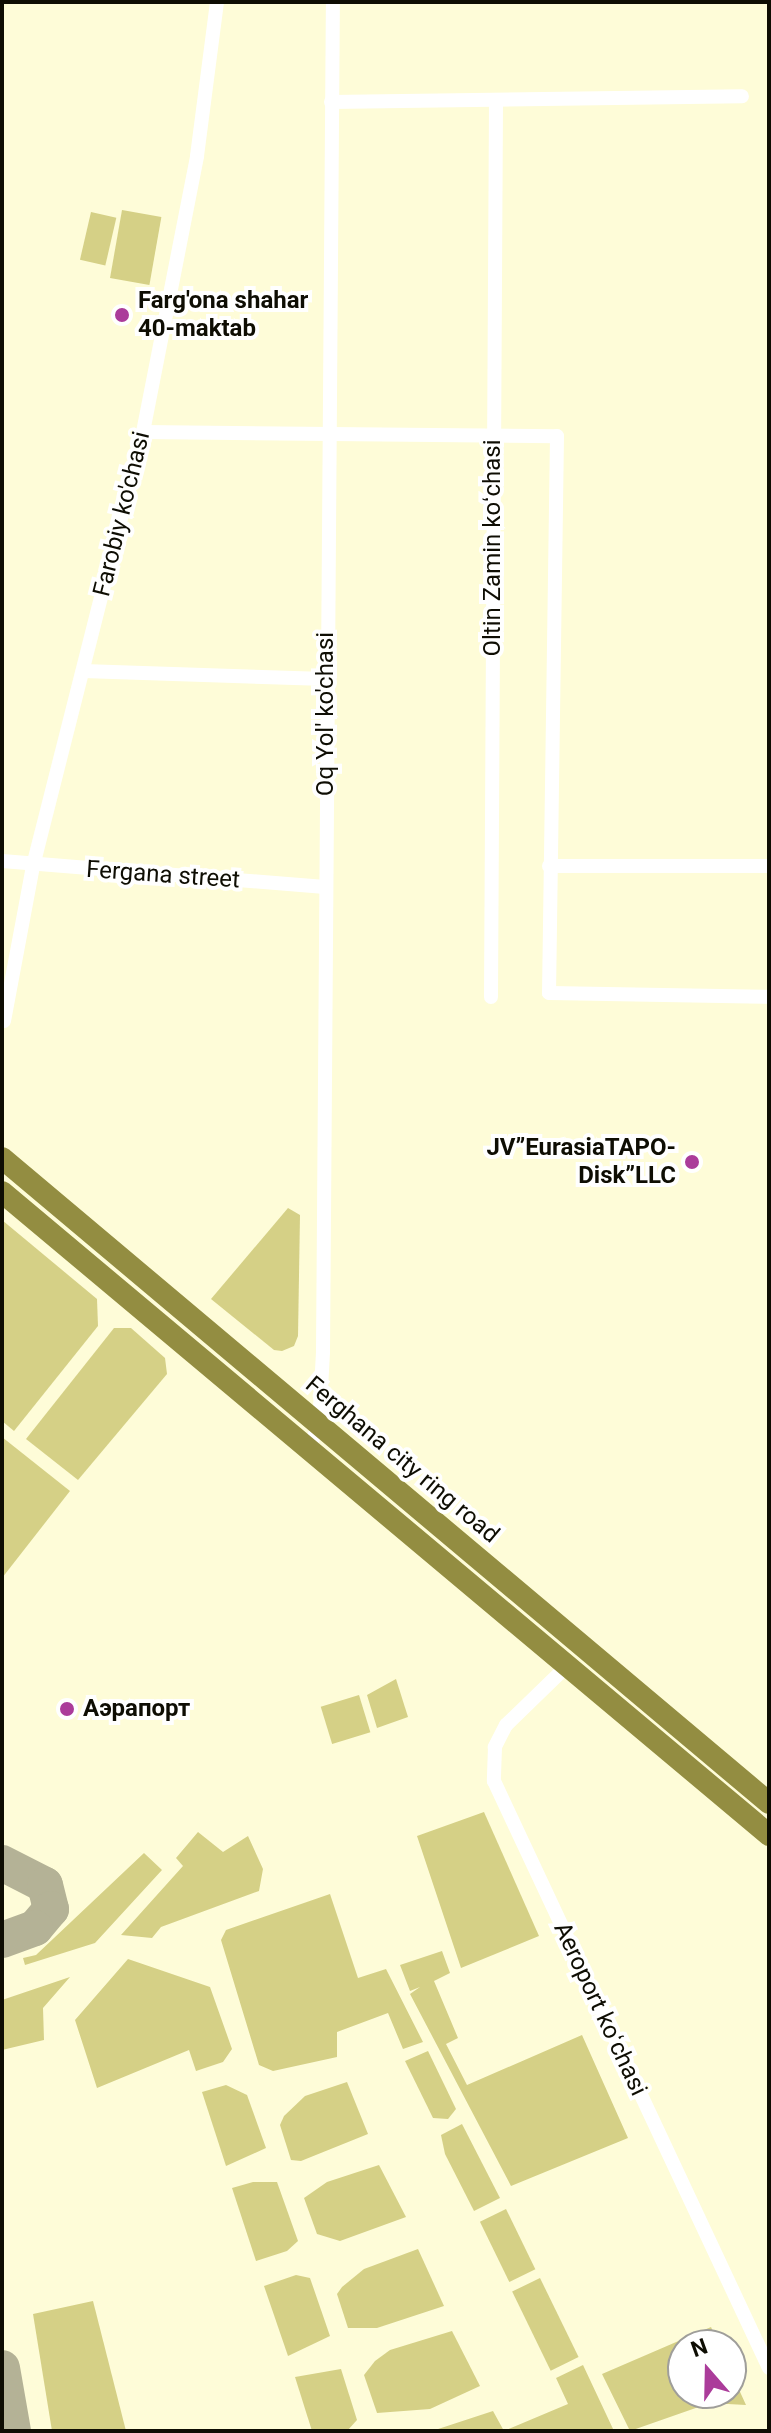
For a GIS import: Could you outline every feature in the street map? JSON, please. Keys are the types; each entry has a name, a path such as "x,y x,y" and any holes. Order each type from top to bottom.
{"highway":[{"name":"Ferghana city ring road","path":"2,1158 769,1803"},
{"name":"Ferghana city ring road","path":"2,1192 769,1835"}],"street":[{"name":"Farobiy ko'chasi","path":"4,1021 33,866 143,432 197,156 217,2"},
{"name":"Oq Yol' ko'chasi","path":"319,1426 333,2"},
{"path":"331,102 742,96"},
{"name":"Oltin Zamin koʻchasi","path":"491,997 496,100"},
{"path":"143,432 557,436 549,993 769,997"},
{"path":"83,671 326,679"},
{"name":"Fergana street","path":"2,861 33,866 325,887"},
{"path":"549,866 769,866"},
{"path":"309,1447 319,1426"},
{"name":"Aeroport koʻchasi","path":"568,1665 506,1725 495,1747 494,1781 769,2368"}],"shaded area":[{"path":"122,210 161,217 149,285 110,278"},
{"path":"91,212 116,218 105,266 80,260"},
{"path":"288,1208 300,1215 298,1336 294,1346 282,1351 274,1350 211,1299"},
{"path":"2,1220 97,1299 98,1326 14,1431 2,1421"},
{"path":"114,1328 131,1328 165,1358 167,1374 78,1480 26,1439"},
{"path":"2,1437 70,1491 2,1578"},
{"path":"396,1679 408,1717 377,1728 367,1695"},
{"path":"359,1695 370,1732 332,1744 321,1707"},
{"path":"484,1812 539,1936 461,1968 417,1836"},
{"path":"198,1832 223,1852 248,1836 263,1869 259,1891 161,1927 152,1938 121,1935 183,1866 176,1858"},
{"path":"144,1853 162,1870 95,1943 25,1965 23,1958 36,1955"},
{"path":"330,1894 358,1978 386,1969 423,2042 403,2049 388,2013 337,2032 337,2057 273,2071 259,2065 221,1940 226,1930"},
{"path":"442,1951 450,1973 434,1981 458,2038 446,2044 467,2085 582,2035 628,2138 511,2186 410,1994 420,1987 410,1991 400,1965"},
{"path":"128,1959 210,1987 232,2049 223,2062 196,2071 189,2050 97,2088 75,2020"},
{"path":"70,1977 43,2008 44,2040 2,2050 2,2000"},
{"path":"428,2051 456,2109 448,2119 433,2118 405,2061"},
{"path":"347,2082 368,2134 301,2161 291,2160 280,2125 284,2116 305,2096"},
{"path":"226,2085 247,2095 266,2148 226,2166 202,2092"},
{"path":"462,2124 500,2198 474,2211 445,2154 441,2135"},
{"path":"379,2165 406,2217 340,2241 317,2234 304,2198 327,2182"},
{"path":"253,2182 277,2182 298,2241 287,2251 256,2261 232,2188"},
{"path":"506,2209 535,2269 509,2282 480,2222"},
{"path":"418,2249 444,2306 377,2328 348,2328 337,2294 342,2287 364,2269"},
{"path":"296,2275 310,2278 330,2336 288,2356 264,2286"},
{"path":"540,2278 579,2357 551,2371 512,2292"},
{"path":"93,2301 126,2431 52,2431 33,2314"},
{"path":"452,2331 480,2386 430,2409 377,2413 364,2375 375,2361 390,2350"},
{"path":"667,2346 667,2409 693,2409 630,2431 602,2374"},
{"path":"583,2365 614,2431 504,2431 568,2404 556,2378"},
{"path":"341,2369 357,2420 347,2431 312,2431 295,2377"},
{"path":"493,2411 504,2431 432,2431"}],"taxiway":[{"path":"2,1863 45,1885 51,1909 35,1928 2,1940"},
{"path":"2,2368 13,2431"}],"place":[{"name":"Farg'ona shahar 40-maktab","path":"122,315"},
{"name":"JV”EurasiaTAPO- Disk”LLC","path":"692,1162"},
{"name":"Аэрапорт","path":"67,1709"}]}
